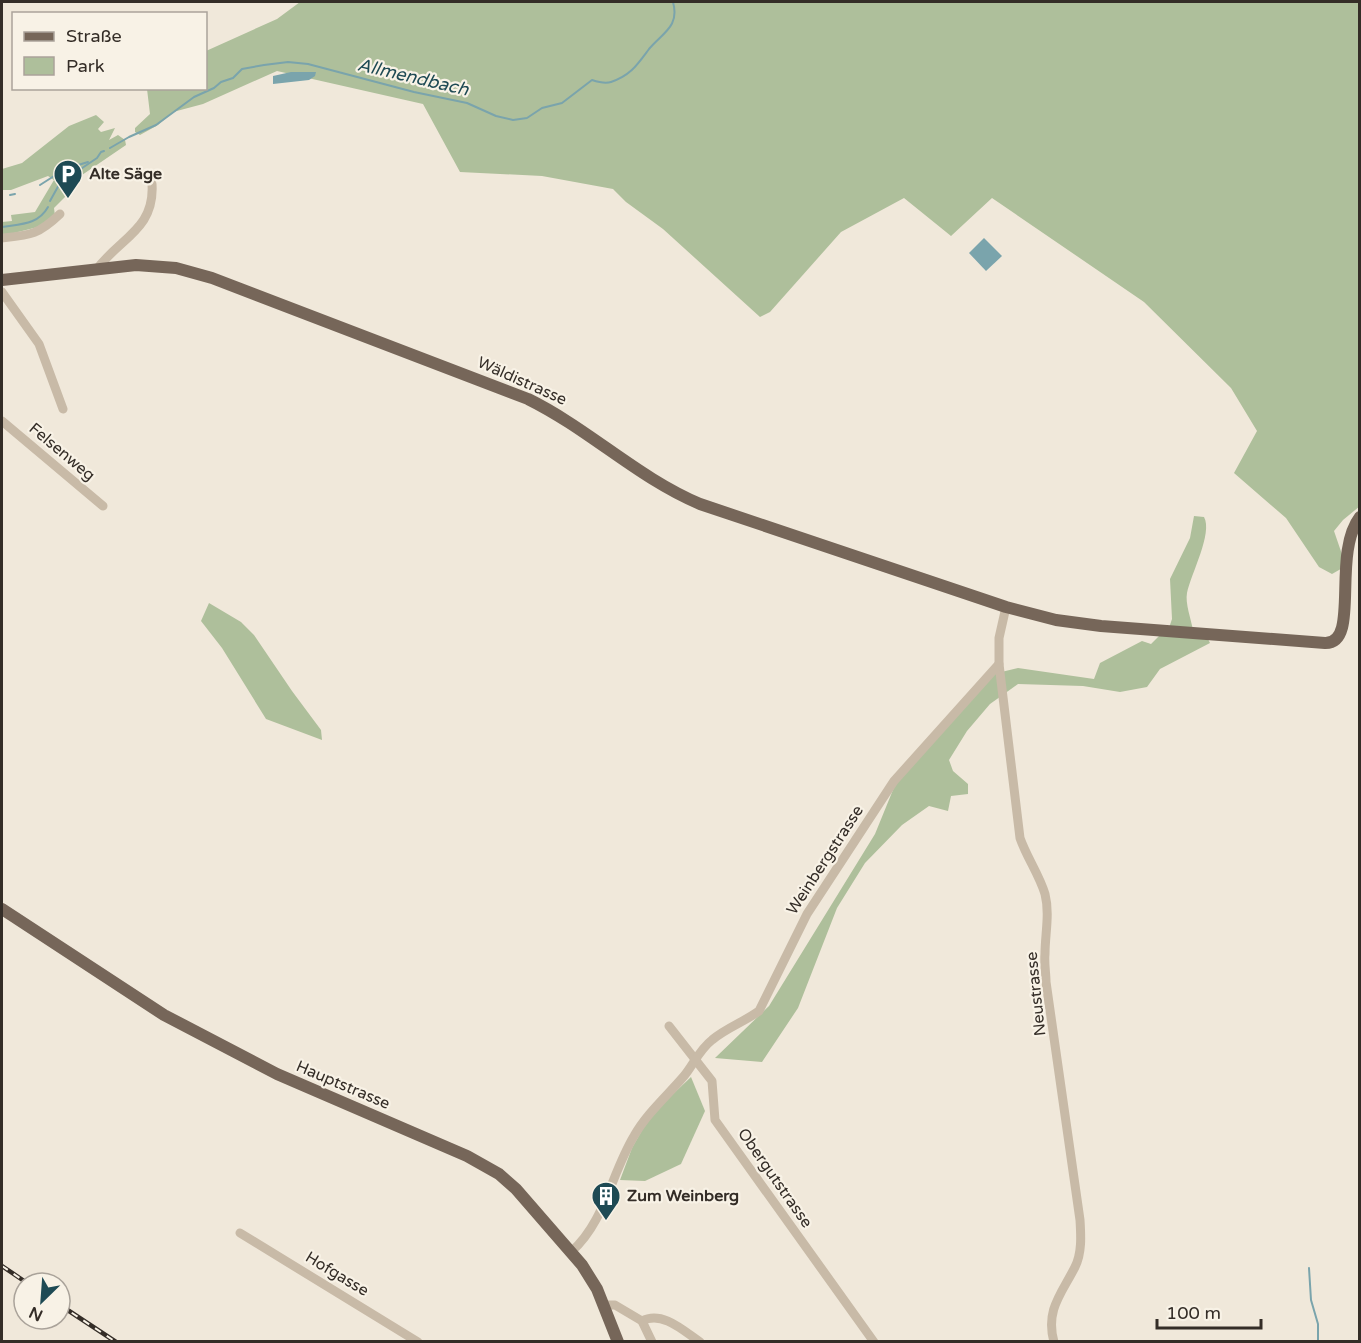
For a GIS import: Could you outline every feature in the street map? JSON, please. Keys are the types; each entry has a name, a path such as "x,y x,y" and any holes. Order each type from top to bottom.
{"main road":[{"name":"Wäldistrasse","path":"2,280 136,265 193,272 212,278 518,394 564,418 656,481 700,504 1006,607 1056,620 1101,626 1325,643 1342,642 1353,634"},
{"path":"1356,602 1350,545 1359,517"},
{"name":"Hauptstrasse","path":"2,909 164,1015 277,1074 482,1163 499,1174 516,1190 590,1276 618,1341"}],"street":[{"path":"97,269 112,251 144,222 152,197 152,184"},
{"path":"2,238 26,235 44,229 60,214"},
{"path":"2,292 39,344 63,409"},
{"name":"Felsenweg","path":"2,421 103,506"},
{"name":"Neustrasse","path":"1006,607 999,638 999,667 1020,838 1046,896 1048,921 1044,955 1046,982 1080,1220 1081,1244 1076,1266 1056,1300 1052,1320 1054,1341"},
{"name":"Weinbergstrasse","path":"571,1252 590,1232 632,1138 644,1120 686,1074 712,1040 759,1011 807,914 894,781 999,667"},
{"name":"Obergutstrasse","path":"669,1026 712,1081 715,1120 874,1341"},
{"name":"Hofgasse","path":"240,1233 418,1341"},
{"path":"603,1305 615,1305 642,1321 652,1341"},
{"path":"642,1321 649,1317 670,1321 700,1341"}],"green space":[{"path":"300,2 1359,2 1360,506 1334,531 1346,566 1332,574 1319,567 1286,518 1234,473 1257,431 1231,388 1144,302 992,198 951,236 904,198 841,232 770,312 760,317 663,229 626,202 613,189 542,176 460,172 423,104 277,71 203,104 173,112 158,125 140,135 135,132 135,128 150,114 147,90 207,90 207,51 277,19"},
{"path":"96,115 104,122 98,129 101,132 115,128 109,140 118,135 125,140 126,145 82,175 70,187 71,191 54,208 55,216 42,226 2,236 2,222 12,221 11,215 35,212 54,180 48,176 11,190 2,190 2,169 22,163 69,126"},
{"path":"1194,516 1204,517 1206,533 1187,593 1187,606 1193,630 1169,628 1172,619 1170,579 1190,538"},
{"path":"209,603 241,622 254,635 321,730 322,740 266,719 222,648 201,621"},
{"path":"1160,635 1208,639 1210,643 1160,669 1147,687 1120,692 1083,686 1018,684 990,704 967,731 949,760 953,771 968,784 968,794 951,796 948,811 929,806 902,825 865,863 837,908 798,1008 762,1062 715,1058 769,1006 875,834 895,785 993,674 1018,668 1094,679 1100,663 1142,641 1151,644"},
{"path":"691,1077 705,1111 681,1164 645,1181 620,1180 632,1148 650,1116"}],"water":[{"path":"291,72 316,72 315,76 309,80 273,84 273,76"},
{"path":"984,238 1002,256 986,271 969,253"}],"waterway":[{"name":"Allmendbach","path":"110,148 156,125 194,97 233,78 242,69 288,62 308,64 414,92 467,103 496,116 513,120 527,118 542,108 562,103 592,80 609,83 629,73 672,24 675,11 673,2"},
{"name":"Allmendbach","path":"50,201 60,183 104,151"},
{"path":"40,185 65,169 88,162"},
{"path":"10,195 15,194"},
{"name":"Allmendbach","path":"2,227 34,220 48,207"},
{"path":"1309,1268 1311,1300 1318,1324 1318,1342"}],"railway":[{"path":"2,1266 12,1273"},
{"path":"72,1313 116,1342"}],"place":[{"name":"Alte Säge","path":"68,200"},
{"name":"Zum Weinberg","path":"606,1222"}]}
